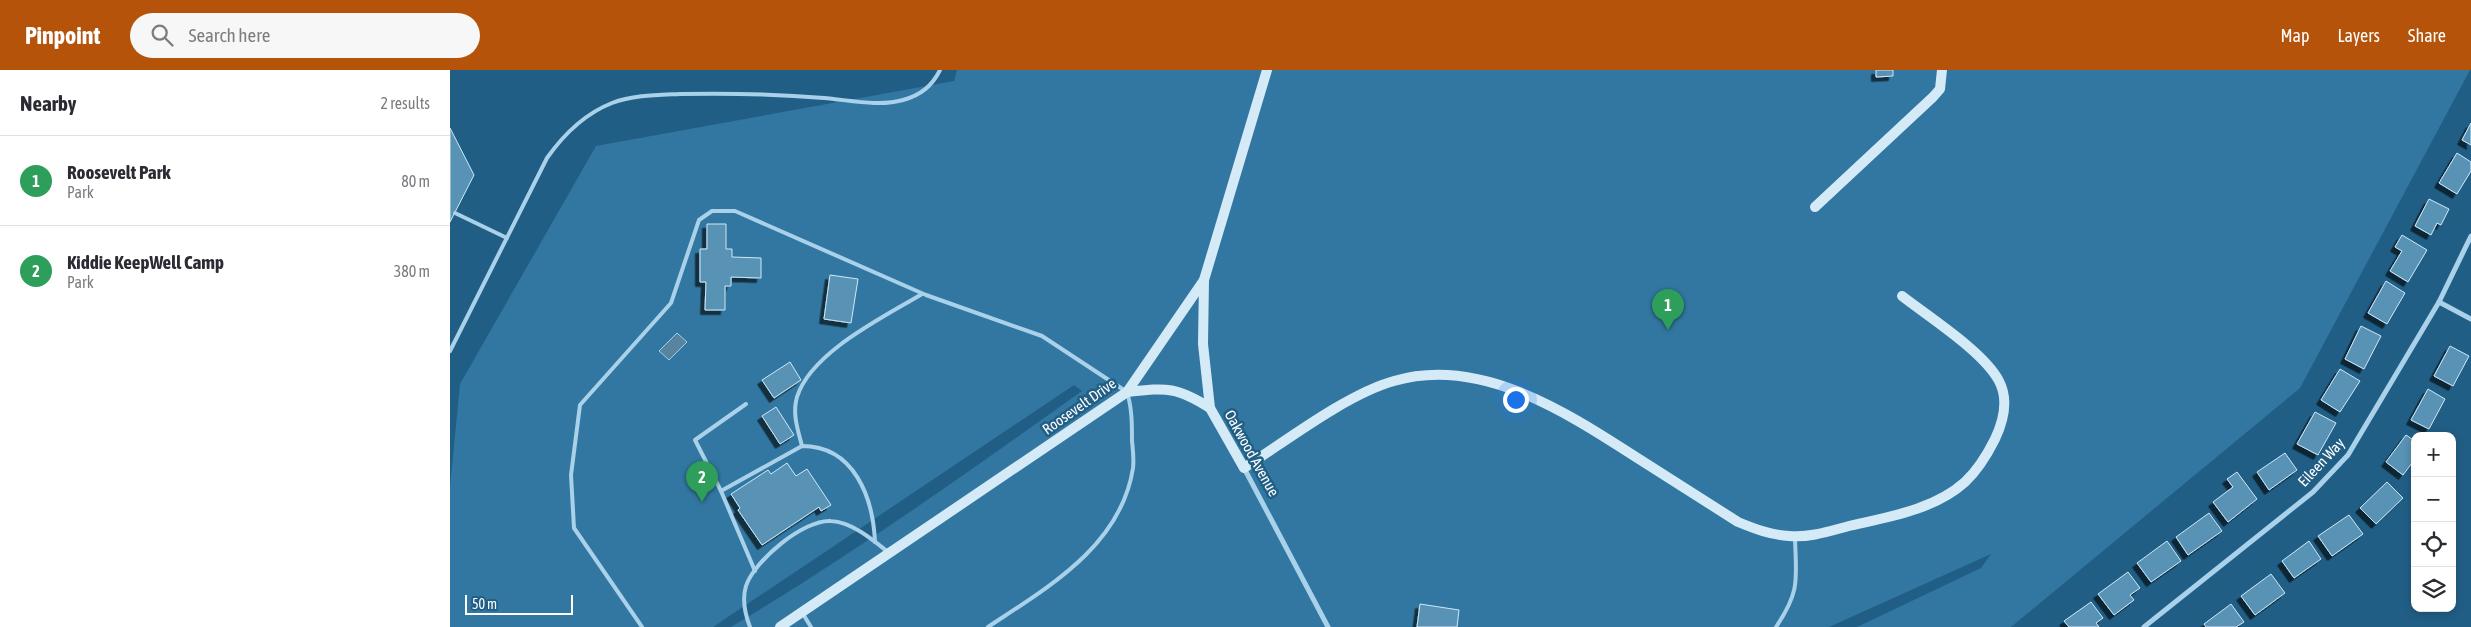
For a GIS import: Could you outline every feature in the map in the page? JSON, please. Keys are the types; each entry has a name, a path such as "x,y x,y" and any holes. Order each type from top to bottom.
{"street":[{"name":"Roosevelt Drive","path":"780,627 1127,392 1204,280 1267,70"},
{"path":"1815,207 1933,97 1940,89 1942,70"},
{"name":"Eileen Way","path":"2144,627 2313,492 2348,455 2439,302 2471,236"},
{"name":"Oakwood Avenue","path":"1204,280 1202,344 1210,408 1328,627"},
{"path":"1244,468 1367,391 1392,381 1419,374 1442,374 1500,386 1543,403 1584,424 1738,522 1762,532 1795,536 1815,534 1897,515 1945,496 1964,483 1979,467 2000,428 2005,397 1992,370 1972,351 1902,296"},
{"path":"2439,302 2471,319"},
{"path":"1127,392 1165,388 1191,396 1210,408"}],"lane":[{"path":"450,350 547,158 560,140 576,124 613,103 648,96 761,94 879,103 902,100 921,94 935,80 940,70"},
{"path":"642,627 574,528 571,475 580,405 671,303 699,220 712,211 735,211 922,294 1042,336 1127,392 1131,410 1133,468 1121,507 1099,542 1068,571 988,627"},
{"path":"455,213 507,238"},
{"path":"802,446 795,417 797,397 815,368 826,356 860,332 922,294"},
{"path":"746,404 695,440 721,491 755,571"},
{"path":"721,491 802,446 817,446 848,464 864,488 870,506 875,542"},
{"path":"750,627 744,597 746,585 770,554 808,526 832,521 846,525 875,542 890,554"},
{"path":"1776,627 1791,604 1796,585 1795,536"},
{"path":"802,613 811,627"}],"shaded area":[{"path":"957,70 2470,70 2300,388 2011,627 1857,627 1981,568 1991,554 1829,627 731,627 865,542 1082,391 1074,385 713,627 450,627 450,487 460,384 596,146 954,81"},
{"path":"677,333 687,342 669,360 659,351"}],"building":[{"path":"1876,70 1893,70 1893,76 1876,77"},
{"path":"2471,123 2471,145 2462,140"},
{"path":"450,128 474,175 450,222"},
{"path":"2457,153 2471,162 2471,171 2457,194 2439,183"},
{"path":"2429,199 2449,209 2441,225 2437,223 2431,235 2415,226"},
{"path":"707,224 726,224 726,249 732,249 732,257 761,258 761,278 731,277 731,286 725,286 725,310 705,310 706,282 700,282 700,249 707,249"},
{"path":"2402,235 2427,250 2408,282 2390,271 2402,251 2395,247"},
{"path":"830,275 858,279 851,323 824,319"},
{"path":"2386,281 2405,293 2387,324 2368,313"},
{"path":"2361,326 2381,336 2364,369 2345,359"},
{"path":"2450,346 2469,356 2453,386 2434,376"},
{"path":"790,362 801,380 774,398 762,380"},
{"path":"2340,369 2360,381 2340,412 2321,400"},
{"path":"2428,389 2445,399 2429,429 2411,420"},
{"path":"776,407 794,435 780,444 762,416"},
{"path":"2315,412 2336,423 2318,455 2297,444"},
{"path":"2406,435 2411,438 2411,464 2403,475 2386,462"},
{"path":"2285,453 2297,470 2269,490 2257,472"},
{"path":"787,463 796,476 807,469 831,505 821,511 819,507 762,545 738,510 740,508 731,494 768,470 771,474"},
{"path":"2237,472 2257,499 2228,522 2213,502 2233,487 2227,479"},
{"path":"2387,482 2403,498 2376,524 2360,508"},
{"path":"2209,513 2222,531 2188,555 2176,537"},
{"path":"2349,515 2363,534 2332,556 2318,536"},
{"path":"2167,541 2181,561 2151,582 2137,563"},
{"path":"2309,541 2321,559 2294,578 2282,561"},
{"path":"2128,572 2140,588 2130,595 2134,600 2114,615 2098,594"},
{"path":"2271,574 2285,593 2255,615 2241,596"},
{"path":"2091,602 2103,618 2096,623 2099,627 2069,627 2064,621"},
{"path":"1420,604 1459,610 1457,627 1417,627"},
{"path":"2231,604 2244,622 2236,627 2206,627 2204,624"}],"place":[{"name":"Roosevelt Park","path":"1668,330"},
{"name":"Kiddie KeepWell Camp","path":"702,502"}]}
